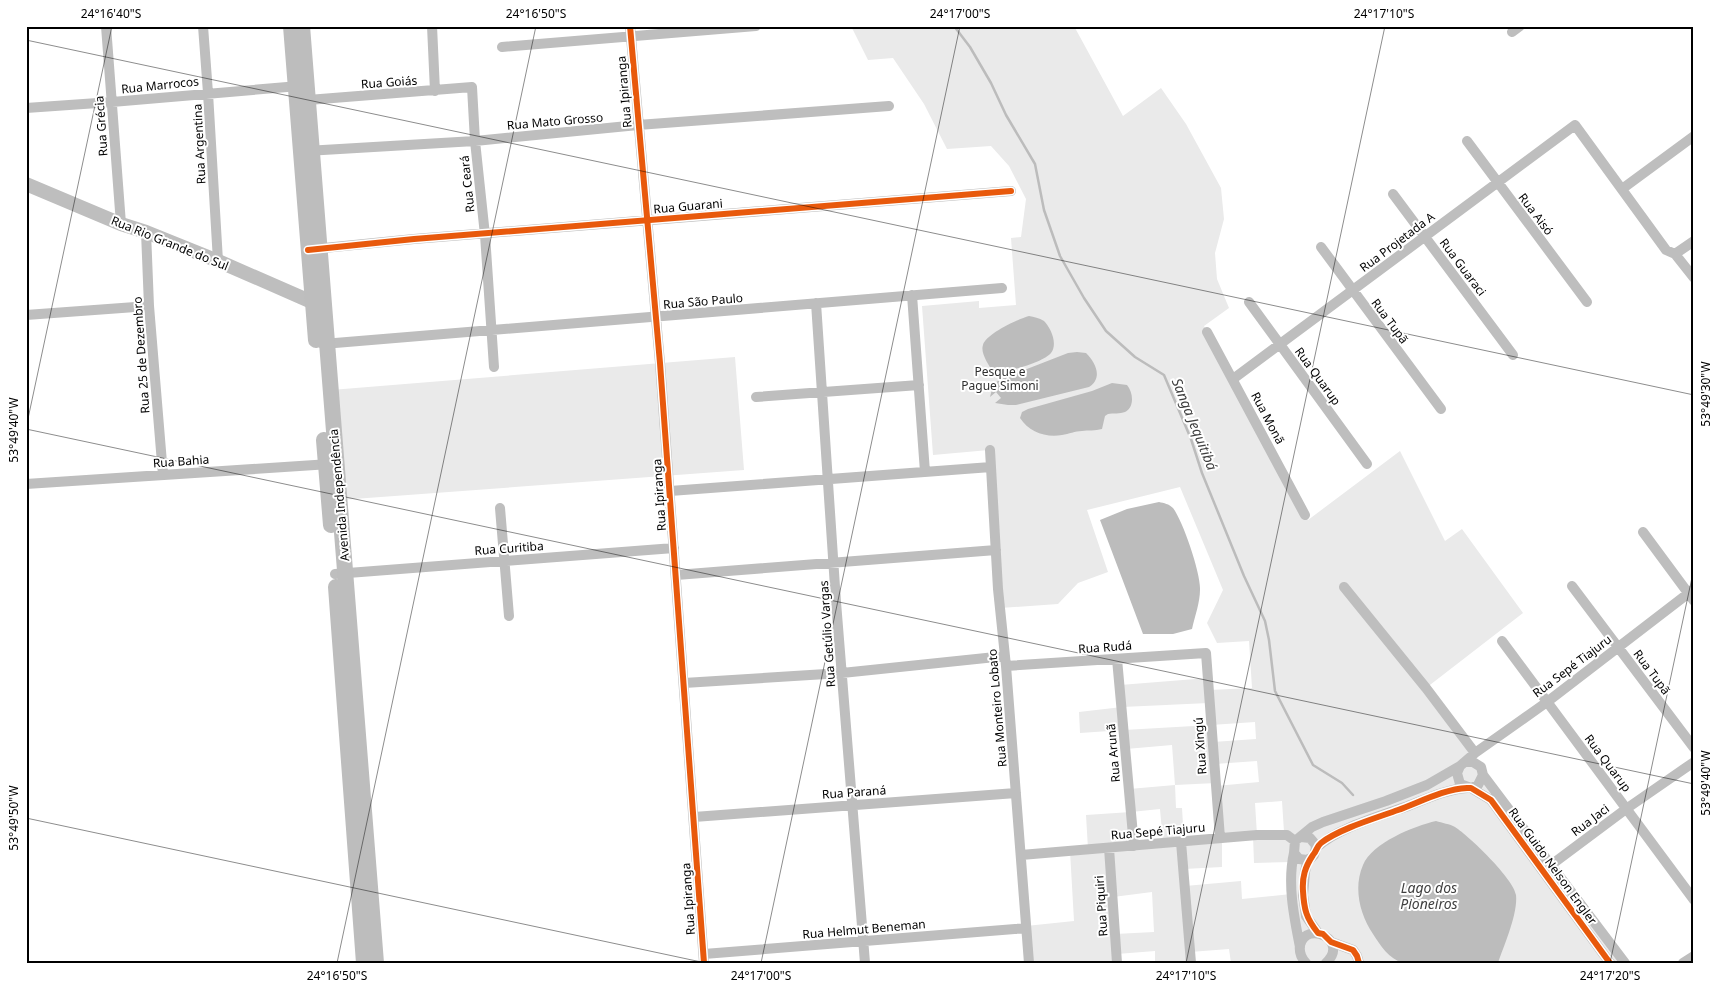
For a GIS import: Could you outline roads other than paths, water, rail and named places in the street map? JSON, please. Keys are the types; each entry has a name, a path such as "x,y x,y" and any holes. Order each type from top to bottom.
{"main road":[{"name":"Avenida Independência","path":"291,26 304,91"},
{"name":"Avenida Independência","path":"302,26 306,151 318,305 344,625 376,963"},
{"name":"Avenida Independência","path":"344,625 364,963"}],"street":[{"name":"Rua Grécia","path":"106,26 121,224"},
{"name":"Rua Argentina","path":"202,26 218,261"},
{"path":"432,26 435,91"},
{"path":"502,47 630,31 756,26"},
{"name":"Rua Ipiranga","path":"630,31 670,491 704,959"},
{"name":"Rua Goiás","path":"304,91 435,91 472,87"},
{"name":"Rua Ceará","path":"472,87 494,367"},
{"name":"Rua Marrocos","path":"26,108 208,93 304,91"},
{"name":"Rua Mato Grosso","path":"306,151 475,141 638,125 889,106"},
{"name":"Rua Projetada A","path":"1233,379 1574,125 1622,189"},
{"path":"1694,136 1622,189 1666,250 1675,254 1694,278"},
{"name":"Rua Aisó","path":"1466,141 1587,302"},
{"name":"Rua Rio Grande do Sul","path":"26,184 121,224 218,261 318,305"},
{"name":"Rua Guarani","path":"314,249 414,239 485,235 1011,191"},
{"name":"Rua Guaraci","path":"1393,194 1514,355"},
{"name":"Rua 25 de Dezembro","path":"146,232 149,306 163,475"},
{"path":"1675,254 1694,242"},
{"name":"Rua Tupã","path":"1321,247 1441,409"},
{"name":"Rua São Paulo","path":"322,345 1002,288"},
{"path":"912,295 925,472"},
{"name":"Rua Quarup","path":"1249,302 1367,464"},
{"name":"Rua Getúlio Vargas","path":"816,303 865,963"},
{"path":"26,315 149,306"},
{"name":"Rua Monã","path":"1207,332 1305,515"},
{"path":"756,397 919,385"},
{"name":"Rua Monteiro Lobato","path":"990,450 996,550 1029,963"},
{"name":"Rua Bahia","path":"26,484 331,464"},
{"path":"670,491 991,467"},
{"path":"500,508 509,616"},
{"path":"1643,532 1692,594"},
{"name":"Rua Curitiba","path":"340,574 674,548"},
{"path":"676,575 996,550"},
{"name":"Rua Tupã","path":"1572,586 1694,748"},
{"path":"1344,587 1426,688 1468,761 1481,767 1483,775 1495,788 1626,963"},
{"name":"Rua Sepé Tiajuru","path":"1021,855 1257,835 1287,835 1298,839 1312,827 1427,785 1468,761 1692,594"},
{"name":"Rua Quarup","path":"1502,641 1694,900"},
{"name":"Rua Rudá","path":"684,683 1006,661 1206,653"},
{"name":"Rua Xingú","path":"1206,653 1220,838"},
{"name":"Rua Arunã","path":"1117,658 1134,846"},
{"path":"1468,761 1457,773 1458,781 1469,788"},
{"name":"Rua Jaci","path":"1552,865 1626,809 1694,762"},
{"path":"1318,933 1306,916 1304,901 1304,876 1307,862 1316,848 1333,835 1356,826 1442,793 1478,785 1483,775"},
{"name":"Rua Guido Nelson Engler","path":"1469,788 1490,800 1610,963"},
{"name":"Rua Paraná","path":"694,817 1016,793"},
{"path":"1302,957 1292,894 1292,861 1298,839 1310,838 1316,848"},
{"path":"1181,842 1191,963"},
{"name":"Rua Piquiri","path":"1109,848 1117,963"},
{"path":"1294,853 1299,859 1308,860 1311,858"},
{"name":"Rua Helmut Beneman","path":"704,959 864,942 1026,928"},
{"path":"1302,957 1304,938 1313,933 1318,933 1323,934 1331,942 1353,950 1359,963"},
{"path":"1326,963 1332,954 1331,942"},
{"path":"1683,963 1694,956"}],"water":[{"path":"1029,316 1044,321 1049,328 1054,341 1051,353 1047,357 1023,367 997,372 992,371 985,359 982,348 985,341 1003,328"},
{"path":"1068,353 1086,353 1095,366 1096,379 1089,387 1016,405 995,403 1001,398 996,392 990,397 993,385 999,380"},
{"path":"1112,383 1127,385 1132,395 1132,403 1125,412 1105,416 1102,429 1050,436 1038,433 1028,427 1020,418 1022,412 1028,409 1092,391"},
{"path":"1159,502 1173,508 1182,524 1198,572 1200,595 1192,629 1173,634 1143,634 1100,520 1127,509"},
{"name":"Lago dos Pioneiros","path":"1436,821 1455,827 1470,839 1500,869 1513,888 1516,895 1515,911 1498,963 1403,963 1385,951 1368,927 1361,910 1358,892 1360,874 1368,857 1384,843 1406,831"}],"waterway":[{"name":"Sanga Jequitibá","path":"954,26 970,47 991,83 1006,115 1035,164 1044,210 1060,256 1084,298 1106,331 1135,357 1164,375 1244,576 1265,621 1275,691 1313,765 1342,783 1353,795"}],"park label":[{"name":"Pesque e Pague Simoni","path":"1000,378"}]}
